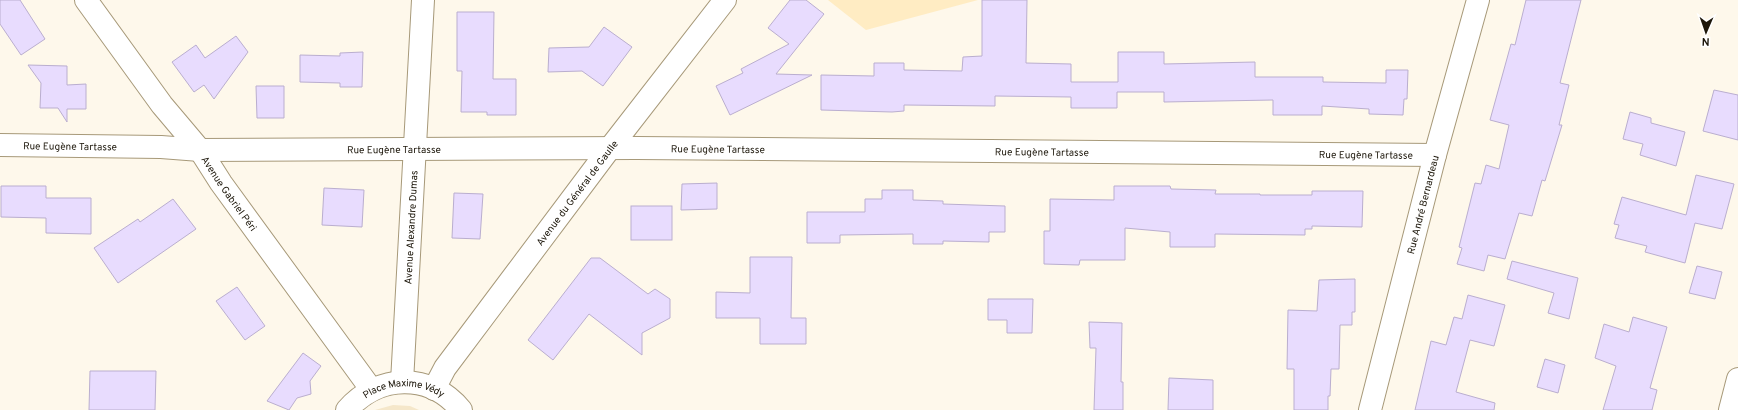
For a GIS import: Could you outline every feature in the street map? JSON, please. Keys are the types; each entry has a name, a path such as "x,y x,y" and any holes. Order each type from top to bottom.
{"street":[{"name":"Avenue Gabriel Péri","path":"86,0 162,105 200,150 220,183 371,389"},
{"name":"Avenue Alexandre Dumas","path":"402,382 422,0"},
{"name":"Avenue du Général de Gaulle","path":"434,389 445,368 610,148 725,0"},
{"name":"Rue André Bernardeau","path":"1370,410 1435,155 1478,0"},
{"name":"Rue Eugène Tartasse","path":"0,145 161,147 200,150 610,148 1435,155"},
{"path":"1730,410 1738,379"},
{"name":"Place Maxime Védy","path":"347,410 356,399 371,389 388,383 402,382 419,383 434,389 454,401 461,410"}],"shaded area":[{"path":"828,0 978,0 866,30"},
{"path":"393,405 410,406 419,410 375,410"}],"building":[{"path":"0,0 20,0 45,39 21,55 0,24"},
{"path":"790,0 806,0 824,14 776,74 812,75 730,115 716,86 743,73 741,69 789,44 768,28"},
{"path":"982,0 1027,0 1026,63 1071,64 1071,82 1118,82 1118,52 1164,52 1164,64 1255,62 1255,77 1323,77 1323,82 1386,83 1386,70 1408,70 1407,99 1404,99 1403,115 1369,114 1369,109 1322,106 1322,115 1273,115 1273,100 1164,102 1164,92 1117,92 1117,108 1071,108 1071,97 995,96 995,106 904,105 904,111 892,112 821,110 821,75 874,76 874,63 904,63 904,70 962,71 963,57 982,56"},
{"path":"1526,0 1581,0 1560,83 1569,85 1559,125 1562,125 1545,181 1542,180 1532,216 1519,213 1505,259 1488,255 1484,271 1457,264 1462,248 1459,247 1475,183 1481,184 1486,165 1499,169 1509,125 1490,120 1511,44 1515,45"},
{"path":"457,12 494,12 493,79 516,79 516,115 487,115 487,112 461,112 462,71 457,71"},
{"path":"604,27 632,47 603,86 582,71 548,72 549,48 589,47"},
{"path":"236,36 248,52 214,99 204,85 194,92 172,62 196,45 205,58"},
{"path":"363,52 362,87 340,87 340,83 300,82 300,55 340,56 340,53"},
{"path":"28,65 67,66 67,85 86,84 86,109 67,109 67,122 58,108 40,108 41,83"},
{"path":"256,86 284,86 284,118 257,118"},
{"path":"1714,90 1738,95 1738,140 1703,131"},
{"path":"1630,112 1651,118 1651,123 1685,132 1676,166 1640,155 1643,144 1623,139"},
{"path":"1696,175 1734,184 1722,229 1695,223 1685,263 1645,252 1647,246 1615,238 1619,225 1614,224 1622,197 1686,215"},
{"path":"717,183 717,209 681,210 682,184"},
{"path":"1,186 46,186 46,198 91,198 91,234 46,233 46,218 1,217"},
{"path":"1114,186 1170,186 1171,189 1216,190 1215,194 1260,195 1312,195 1312,191 1363,191 1362,227 1312,226 1312,229 1305,229 1305,235 1215,234 1215,247 1170,247 1170,232 1125,228 1125,260 1080,260 1079,265 1044,264 1044,231 1050,231 1050,199 1114,200"},
{"path":"324,188 364,190 362,227 322,225"},
{"path":"882,190 913,190 913,200 943,201 943,204 1005,206 1005,232 989,232 989,242 943,241 943,244 913,244 913,234 840,235 840,243 807,243 807,212 865,212 865,199 882,199"},
{"path":"454,193 483,194 480,239 452,238"},
{"path":"173,199 196,229 118,283 94,248 138,219 140,222"},
{"path":"631,206 672,206 672,240 631,240"},
{"path":"750,257 792,257 791,318 806,318 806,344 760,344 760,318 716,318 716,292 750,293"},
{"path":"591,258 600,258 648,294 655,289 670,299 670,318 642,333 642,355 589,314 553,360 528,340"},
{"path":"1512,261 1578,278 1569,319 1548,313 1554,293 1507,279"},
{"path":"1697,266 1722,272 1715,299 1689,293"},
{"path":"1355,279 1355,312 1352,312 1352,325 1340,325 1339,369 1331,369 1328,410 1294,410 1294,369 1287,369 1288,310 1317,311 1319,280"},
{"path":"237,287 265,326 245,340 216,301"},
{"path":"1468,295 1505,305 1494,346 1470,340 1456,392 1495,403 1494,410 1415,410 1431,341 1446,345 1454,317 1462,319"},
{"path":"988,299 1033,299 1032,333 1007,333 1007,320 988,320"},
{"path":"1633,317 1667,327 1650,388 1657,390 1652,410 1603,410 1616,366 1595,358 1604,324 1629,332"},
{"path":"1089,322 1122,323 1121,382 1123,382 1123,410 1094,410 1096,348 1090,348"},
{"path":"303,353 321,366 310,381 311,394 297,398 289,410 267,401"},
{"path":"1545,359 1565,365 1558,393 1537,387"},
{"path":"90,371 156,371 155,410 89,410"},
{"path":"1169,378 1213,380 1213,410 1168,410"}]}
